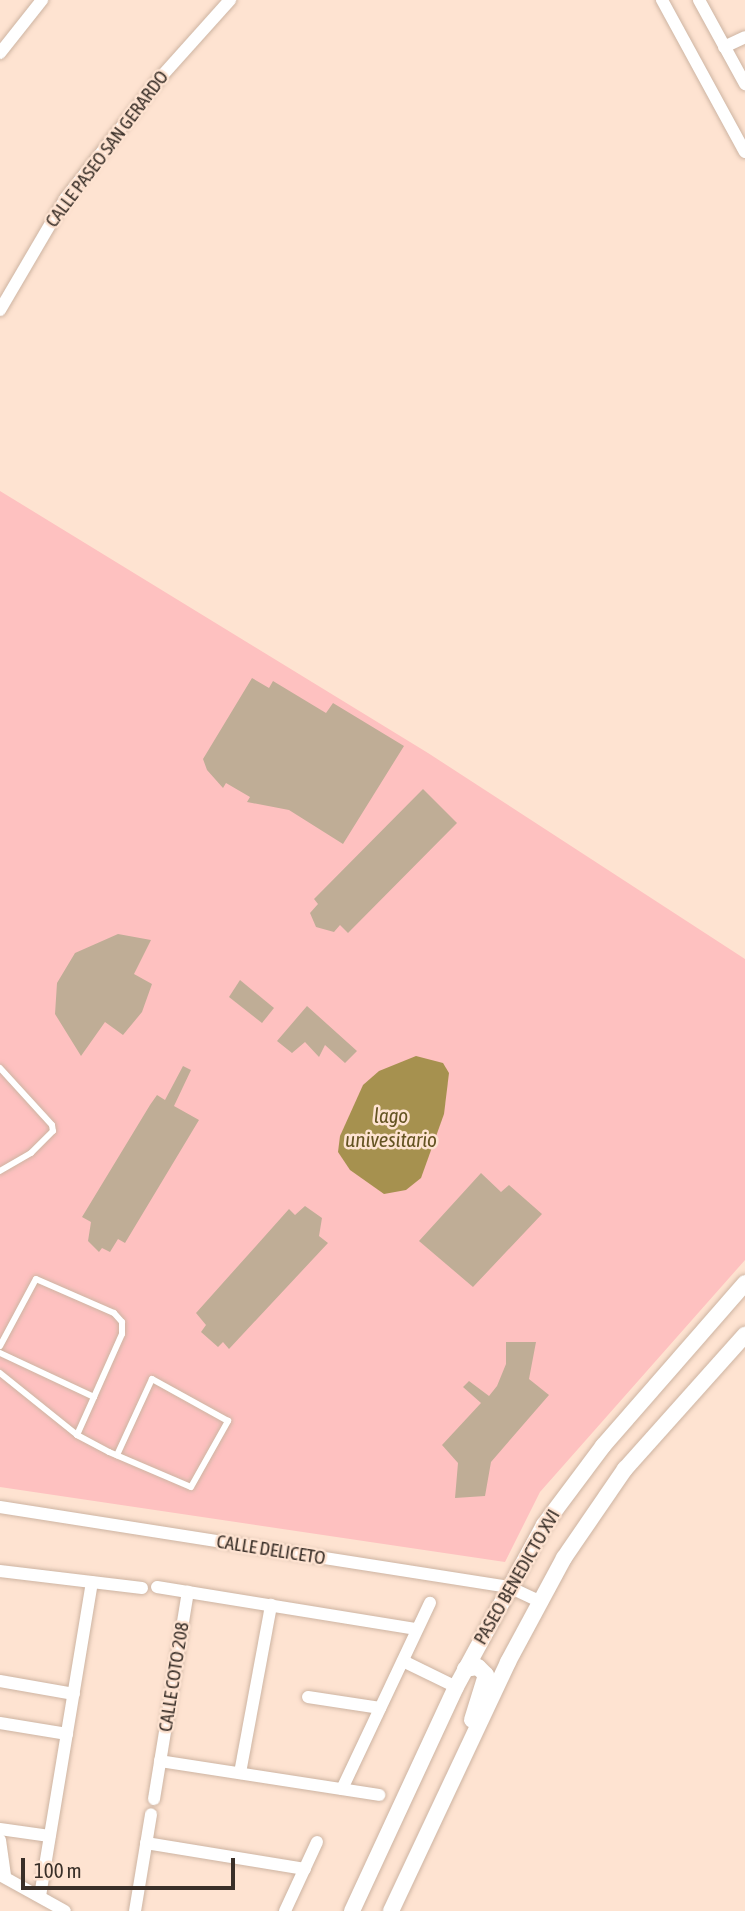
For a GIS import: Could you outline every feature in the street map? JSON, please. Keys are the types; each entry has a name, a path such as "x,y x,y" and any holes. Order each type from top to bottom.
{"street":[{"path":"0,53 43,0"},
{"name":"CALLE PASEO SAN GERARDO","path":"0,310 65,199 160,78 230,0"},
{"path":"662,0 745,152"},
{"path":"699,0 745,84"},
{"path":"724,47 745,37"},
{"name":"PASEO BENEDICTO XVI","path":"352,1911 456,1687 544,1525 603,1446 745,1283"},
{"name":"PASEO BENEDICTO XVI","path":"391,1911 539,1601 625,1469 745,1335"},
{"name":"CALLE DELICETO","path":"0,1507 509,1587 539,1601"},
{"path":"0,1571 142,1588"},
{"path":"40,1896 93,1582"},
{"path":"157,1587 417,1629"},
{"name":"CALLE COTO 208","path":"154,1799 188,1592"},
{"path":"342,1789 430,1603"},
{"path":"240,1773 271,1605"},
{"path":"402,1661 456,1687"},
{"path":"448,1792 486,1675 478,1667 465,1669"},
{"path":"0,1681 74,1694"},
{"path":"308,1697 380,1708"},
{"path":"0,1723 67,1734"},
{"path":"160,1761 379,1795"},
{"path":"135,1911 151,1814"},
{"path":"0,1829 50,1836"},
{"path":"0,1840 2,1876 65,1911"},
{"path":"285,1911 317,1842"},
{"path":"146,1843 305,1869"}],"lane":[{"path":"0,1068 52,1125 53,1131 31,1153 0,1171"},
{"path":"0,1346 36,1279 114,1313 122,1322 122,1334 77,1435"},
{"path":"0,1353 94,1397"},
{"path":"0,1373 77,1435 117,1455 191,1487 228,1421 152,1379 117,1455"}],"shaded area":[{"path":"0,491 428,753 745,959 745,1260 540,1492 505,1562 0,1487"}],"water":[{"name":"lago univesitario","path":"416,1056 443,1063 449,1073 444,1114 421,1178 406,1190 384,1194 350,1170 338,1152 340,1136 363,1085 379,1071"}],"building":[{"path":"252,678 269,688 273,681 326,713 333,703 404,746 343,844 289,810 247,802 250,797 226,783 223,788 207,770 203,759"},
{"path":"423,789 457,823 348,933 340,925 334,932 316,927 310,913 318,904 314,899"},
{"path":"118,934 151,940 134,974 152,984 142,1012 123,1035 105,1022 81,1056 55,1014 57,983 75,953"},
{"path":"240,980 274,1008 262,1023 229,997"},
{"path":"307,1006 357,1051 345,1063 325,1045 319,1057 305,1042 292,1053 277,1041"},
{"path":"183,1066 191,1070 174,1106 199,1120 125,1243 118,1239 110,1252 102,1248 99,1252 88,1241 91,1222 82,1217 150,1105 157,1095 165,1100"},
{"path":"481,1173 501,1192 509,1185 542,1214 473,1287 419,1241"},
{"path":"305,1206 322,1218 319,1236 328,1243 229,1349 223,1342 218,1347 201,1332 206,1325 196,1313 289,1209 295,1215"},
{"path":"506,1342 536,1342 529,1379 549,1395 491,1462 485,1496 455,1498 458,1463 442,1445 481,1403 463,1387 469,1381 489,1396 497,1386 506,1364"}]}
